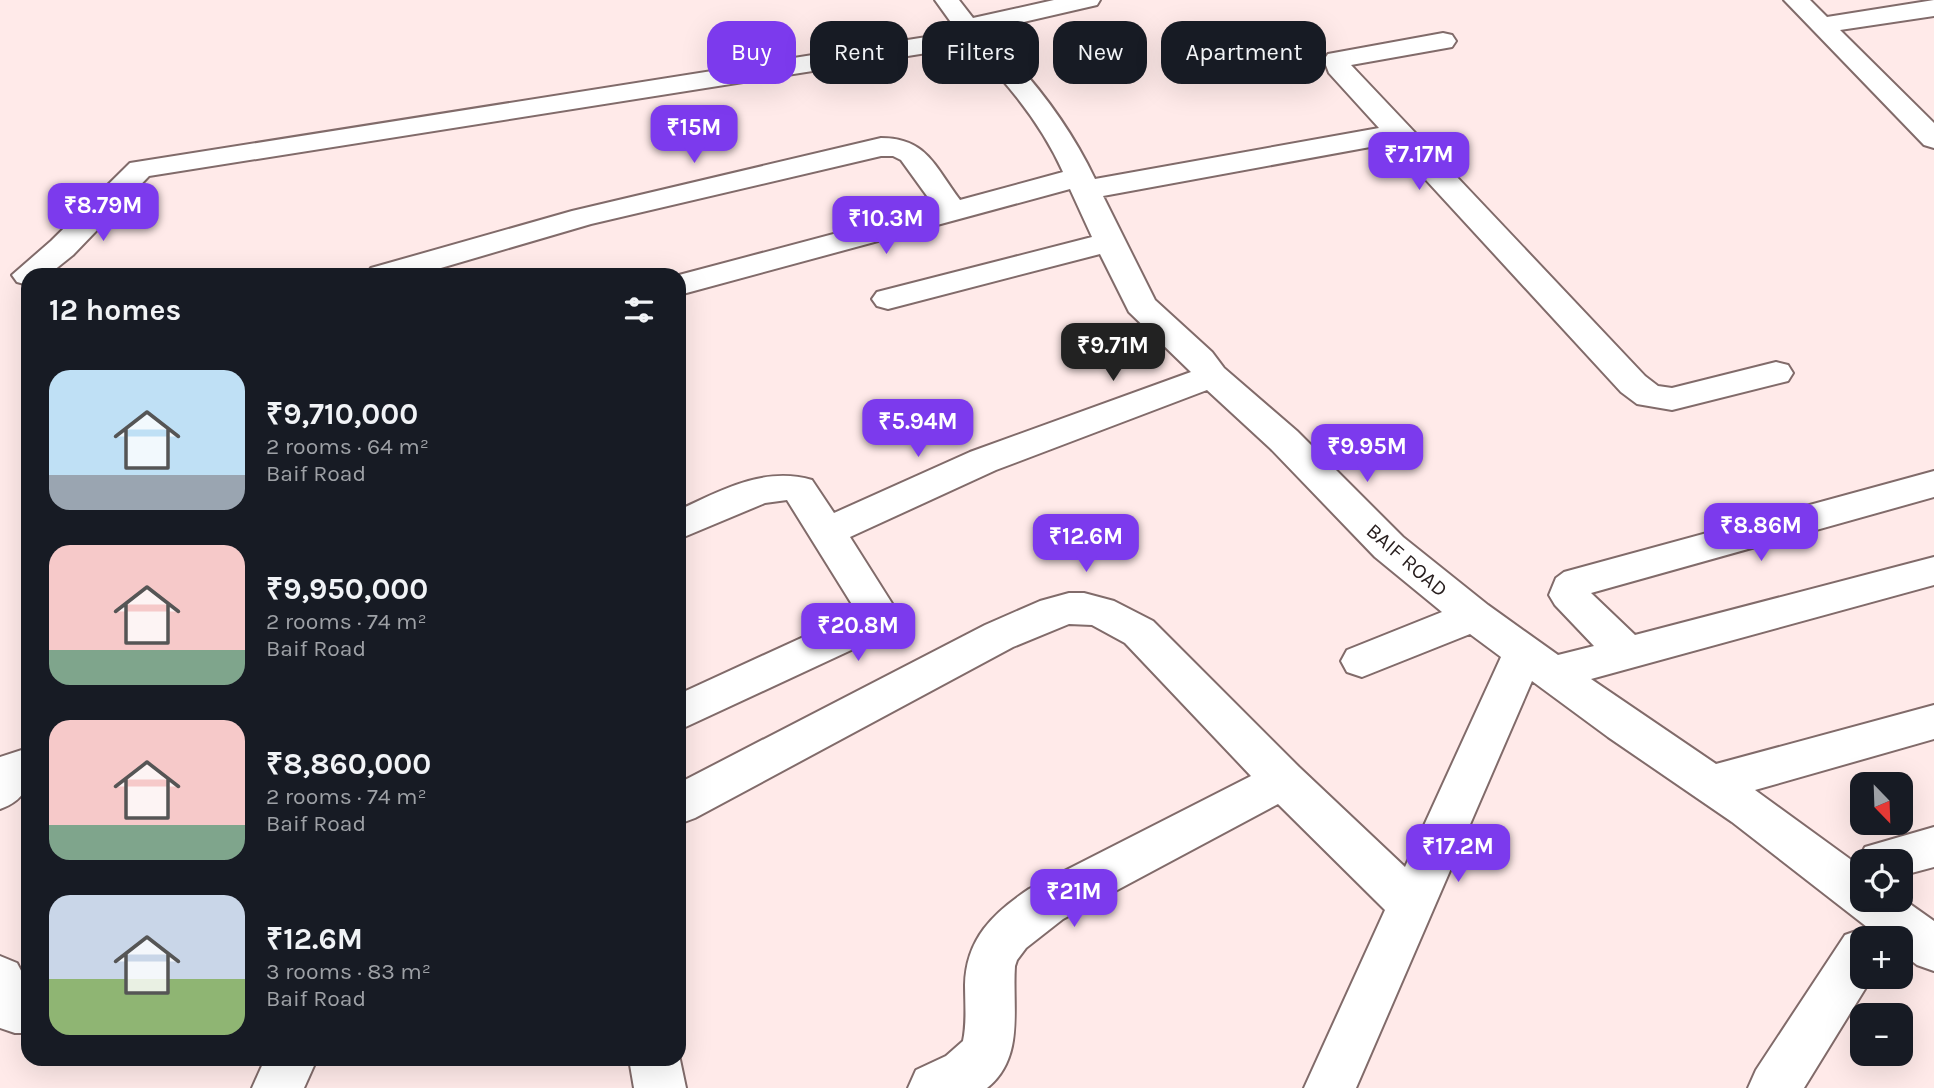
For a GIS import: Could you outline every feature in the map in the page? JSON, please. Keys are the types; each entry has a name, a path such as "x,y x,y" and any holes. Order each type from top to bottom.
{"street":[{"path":"963,21 1088,0"},
{"path":"1797,0 1934,139"},
{"path":"1824,25 1934,8"},
{"path":"37,268 62,248 140,169 922,28"},
{"path":"1443,41 1337,60 1338,67 1633,384 1648,396 1672,399 1776,373"},
{"name":"BAIF ROAD","path":"1019,84 1041,112 1082,183 1141,305 1200,360 1212,376 1284,440 1388,547 1474,616 1623,725 1710,784 1850,895"},
{"path":"1902,106 1934,102"},
{"path":"686,283 953,211 1082,183 1399,133"},
{"path":"406,268 583,217 881,147 898,147 911,153 953,211"},
{"path":"888,299 1110,242"},
{"path":"0,290 21,279"},
{"path":"825,533 983,461 1212,376"},
{"path":"1626,652 1569,595 1570,588 1578,582 1934,484"},
{"path":"686,522 769,487 790,486 799,489 873,605 873,615 848,634 686,710"},
{"path":"1330,1088 1412,905 1538,663 1626,652 1934,571"},
{"path":"686,800 999,636 1050,612 1083,606 1113,616 1139,632 1283,780 1412,905"},
{"path":"1362,661 1474,616"},
{"path":"1710,784 1934,723"},
{"path":"0,790 13,771 21,768"},
{"path":"934,1088 982,1062 990,1041 989,982 993,958 1003,938 1020,920 1283,780"},
{"path":"1913,853 1934,847"},
{"path":"1773,1088 1860,912"},
{"name":"BAIF ROAD","path":"1874,912 1934,949"},
{"path":"0,979 15,1010 21,1010"},
{"path":"278,1088 288,1066"},
{"path":"656,1066 660,1088"}]}
